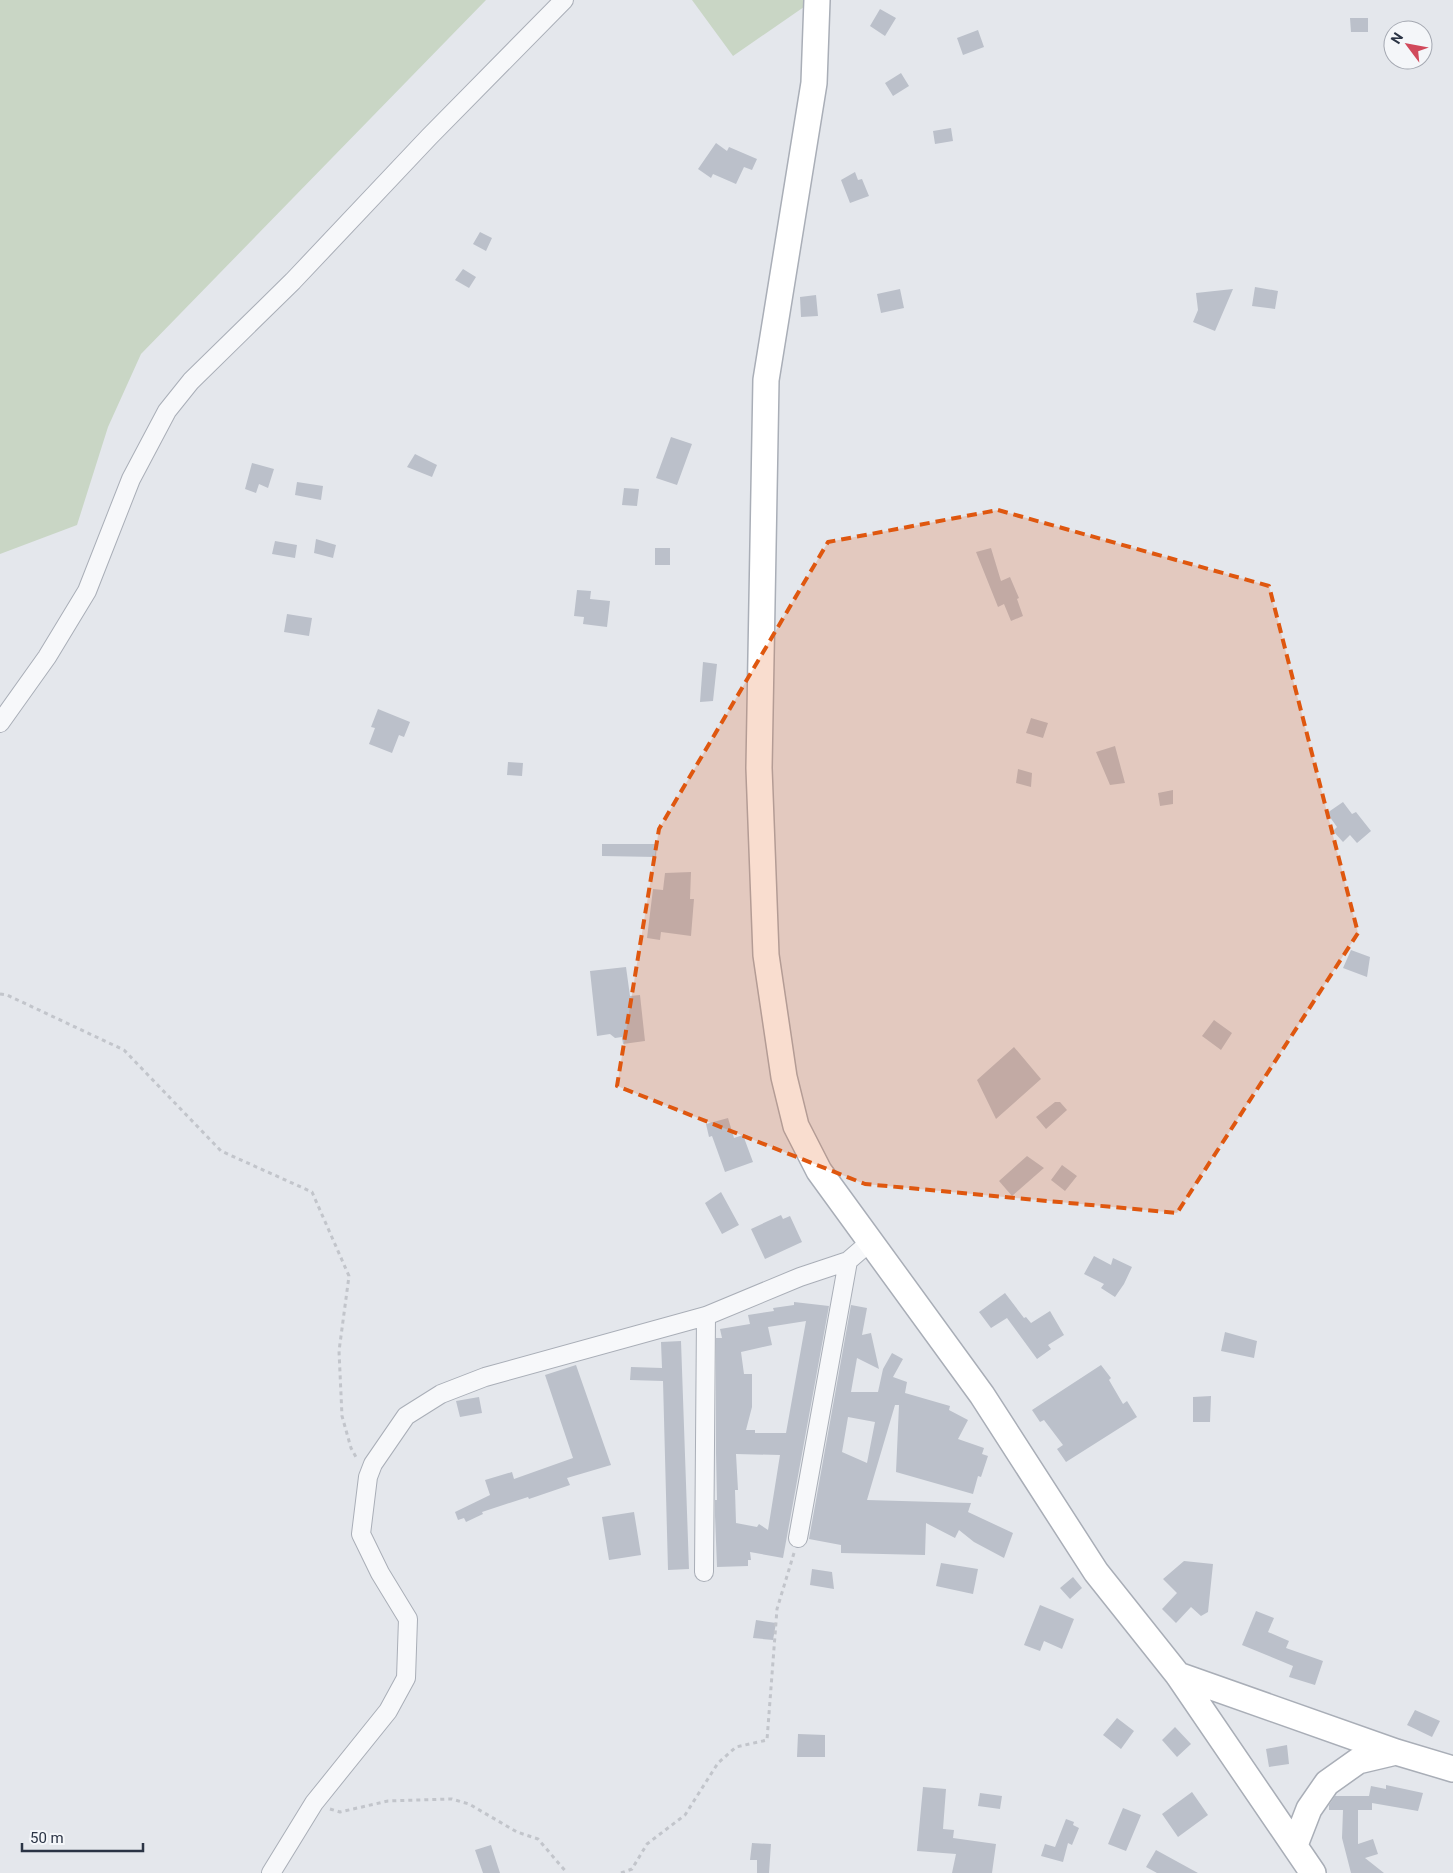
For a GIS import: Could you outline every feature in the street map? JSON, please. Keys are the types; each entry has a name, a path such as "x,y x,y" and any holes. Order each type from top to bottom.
{"main road":[{"path":"817,0 814,83 766,380 759,768 766,955 784,1077 796,1126 819,1171 982,1395 1096,1572 1178,1675 1313,1873"},
{"path":"1178,1675 1396,1752 1453,1769"},
{"path":"1294,1845 1309,1810 1327,1784 1358,1761 1396,1752"}],"street":[{"path":"0,723 47,657 87,591 131,479 167,411 191,381 294,281 429,137 564,0"},
{"path":"271,1873 314,1803 388,1711 406,1678 408,1619 380,1573 360,1534 368,1477 373,1464 406,1416 442,1394 494,1375 706,1316 800,1277 848,1261 870,1242"},
{"path":"798,1538 848,1261"},
{"path":"704,1572 706,1316"}],"path":[{"path":"0,994 6,995 124,1050 221,1151 312,1192 348,1276 339,1351 342,1416 351,1448 368,1477"},
{"path":"621,1873 632,1869 647,1844 685,1815 718,1763 736,1747 768,1740 778,1609 798,1538"},
{"path":"314,1803 340,1812 388,1801 452,1799 460,1801 469,1804 517,1832 538,1839 568,1873"}],"highlighted area":[{"path":"998,510 1269,586 1358,933 1177,1213 865,1184 617,1086 659,829 828,542"}],"green space":[{"path":"0,0 486,0 141,354 108,427 77,525 0,554"},
{"path":"692,0 814,0 733,56"}],"building":[{"path":"880,9 896,18 885,36 870,26"},
{"path":"1350,18 1368,18 1368,32 1351,32"},
{"path":"978,30 984,47 963,55 957,38"},
{"path":"901,73 909,86 893,96 885,83"},
{"path":"951,128 953,141 935,144 933,131"},
{"path":"716,143 727,151 729,147 757,159 752,170 744,167 736,184 713,174 711,178 698,169"},
{"path":"855,172 858,180 862,179 869,196 850,203 841,180"},
{"path":"480,232 492,238 486,251 473,244"},
{"path":"463,269 476,277 469,288 455,280"},
{"path":"1255,287 1278,291 1275,309 1252,306"},
{"path":"900,289 904,308 881,313 877,294"},
{"path":"1233,289 1215,331 1193,322 1198,310 1196,293"},
{"path":"816,295 818,316 801,317 800,297"},
{"path":"671,437 692,444 677,485 656,478"},
{"path":"415,454 437,465 432,477 407,467"},
{"path":"252,463 274,469 268,488 259,484 256,493 245,489"},
{"path":"297,482 323,486 321,500 295,495"},
{"path":"624,488 639,489 637,506 622,505"},
{"path":"316,539 336,545 333,558 314,553"},
{"path":"275,541 297,545 295,558 272,554"},
{"path":"655,548 670,548 670,565 655,565"},
{"path":"991,548 1001,581 1010,577 1019,598 1017,599 1023,616 1011,621 1004,604 998,607 976,552"},
{"path":"577,590 591,591 590,599 610,601 607,627 583,624 584,617 574,616"},
{"path":"287,614 312,618 309,636 284,632"},
{"path":"703,662 717,664 713,701 700,702"},
{"path":"378,709 410,722 404,737 399,735 392,753 369,744 375,728 371,727"},
{"path":"1031,718 1048,723 1043,738 1026,733"},
{"path":"1115,746 1125,783 1110,785 1096,752"},
{"path":"508,762 523,763 522,776 507,775"},
{"path":"1018,769 1032,773 1031,787 1016,783"},
{"path":"1173,790 1173,804 1160,806 1158,793"},
{"path":"1343,802 1352,814 1356,812 1371,831 1357,843 1350,835 1343,842 1333,831 1337,827 1327,813"},
{"path":"602,844 657,844 656,857 602,856"},
{"path":"691,872 690,899 694,899 691,936 661,932 660,940 647,938 653,889 663,890 665,873"},
{"path":"1351,950 1370,957 1367,977 1343,968"},
{"path":"626,967 630,996 640,995 645,1041 623,1044 622,1037 615,1038 610,1034 597,1036 590,971"},
{"path":"1214,1020 1232,1033 1221,1050 1202,1036"},
{"path":"1014,1047 1041,1079 996,1119 977,1080"},
{"path":"1055,1102 1060,1102 1067,1110 1046,1129 1036,1117"},
{"path":"728,1118 734,1138 743,1135 753,1162 725,1172 712,1136 709,1137 706,1124"},
{"path":"1027,1156 1044,1168 1012,1196 999,1181"},
{"path":"1062,1165 1077,1176 1065,1191 1051,1180"},
{"path":"721,1192 739,1225 722,1234 705,1203"},
{"path":"781,1215 783,1219 790,1216 802,1242 765,1259 751,1229"},
{"path":"1094,1256 1111,1265 1113,1258 1132,1267 1115,1297 1101,1288 1104,1284 1084,1274"},
{"path":"1005,1293 1024,1318 1026,1317 1031,1323 1050,1311 1064,1335 1048,1345 1051,1349 1037,1359 1007,1318 991,1328 979,1312"},
{"path":"794,1302 829,1306 783,1558 750,1552 751,1560 748,1560 748,1566 717,1567 715,1516 715,1500 717,1500 716,1338 722,1338 720,1329 750,1324 748,1315 774,1311 773,1308 794,1305","holes":["806,1321 786,1433 755,1433 755,1430 746,1430 752,1407 752,1374 744,1374 741,1352 772,1345 768,1327","736,1454 780,1455 768,1530 759,1524 757,1527 736,1523 735,1490 738,1490"]},
{"path":"851,1305 867,1308 862,1335 871,1333 879,1369 857,1358 851,1392 878,1392 883,1369 892,1353 903,1359 893,1377 907,1382 905,1393 950,1406 949,1410 968,1420 958,1439 984,1448 982,1454 988,1456 981,1477 978,1476 973,1494 896,1472 899,1405 895,1405 867,1500 971,1503 968,1512 1013,1533 1004,1558 974,1542 959,1530 955,1538 926,1523 925,1555 841,1553 841,1545 809,1539","holes":["848,1417 875,1422 867,1463 842,1452"]},
{"path":"1225,1332 1257,1341 1254,1358 1221,1351"},
{"path":"681,1341 689,1569 668,1570 663,1381 630,1380 631,1367 662,1368 661,1342"},
{"path":"576,1365 611,1465 567,1478 570,1485 482,1512 483,1514 466,1522 464,1518 458,1520 455,1512 490,1495 485,1480 512,1472 514,1479 573,1458 545,1375"},
{"path":"1101,1365 1111,1378 1109,1380 1123,1404 1127,1401 1137,1417 1066,1462 1057,1449 1063,1445 1044,1420 1040,1422 1032,1410"},
{"path":"1211,1396 1210,1422 1193,1422 1193,1397"},
{"path":"479,1397 482,1413 460,1417 456,1401"},
{"path":"634,1512 641,1555 609,1560 602,1517"},
{"path":"1184,1561 1213,1564 1208,1612 1201,1616 1191,1607 1176,1623 1162,1609 1177,1593 1163,1579"},
{"path":"941,1563 978,1569 973,1594 936,1586"},
{"path":"812,1569 832,1572 834,1589 810,1585"},
{"path":"1073,1577 1082,1588 1070,1599 1060,1588"},
{"path":"1040,1605 1074,1619 1062,1649 1044,1641 1040,1651 1024,1645"},
{"path":"1256,1611 1274,1618 1268,1632 1289,1641 1286,1648 1323,1661 1315,1685 1289,1677 1293,1666 1242,1645"},
{"path":"756,1620 776,1623 773,1640 753,1638"},
{"path":"1415,1710 1440,1721 1432,1737 1407,1725"},
{"path":"1117,1718 1134,1731 1121,1749 1103,1735"},
{"path":"1175,1727 1191,1744 1177,1757 1162,1740"},
{"path":"798,1734 825,1735 825,1757 797,1757"},
{"path":"1287,1745 1289,1764 1269,1767 1266,1749"},
{"path":"1386,1785 1423,1793 1418,1811 1372,1803 1372,1810 1358,1810 1358,1844 1373,1839 1378,1854 1365,1858 1384,1873 1351,1873 1342,1838 1343,1810 1329,1810 1329,1805 1335,1796 1369,1796 1371,1786 1386,1789"},
{"path":"923,1787 946,1789 943,1829 954,1830 953,1838 996,1844 992,1873 952,1873 956,1854 917,1851"},
{"path":"1192,1792 1208,1815 1178,1837 1162,1814"},
{"path":"980,1793 1002,1796 1000,1809 978,1806"},
{"path":"1123,1808 1141,1815 1126,1851 1108,1844"},
{"path":"1066,1819 1074,1822 1073,1825 1079,1828 1072,1845 1068,1843 1063,1862 1041,1856 1045,1844 1055,1847"},
{"path":"752,1843 771,1844 769,1873 757,1873 757,1860 750,1860"},
{"path":"491,1845 500,1873 483,1873 475,1850"},
{"path":"1156,1850 1198,1873 1157,1873 1146,1867"}]}
